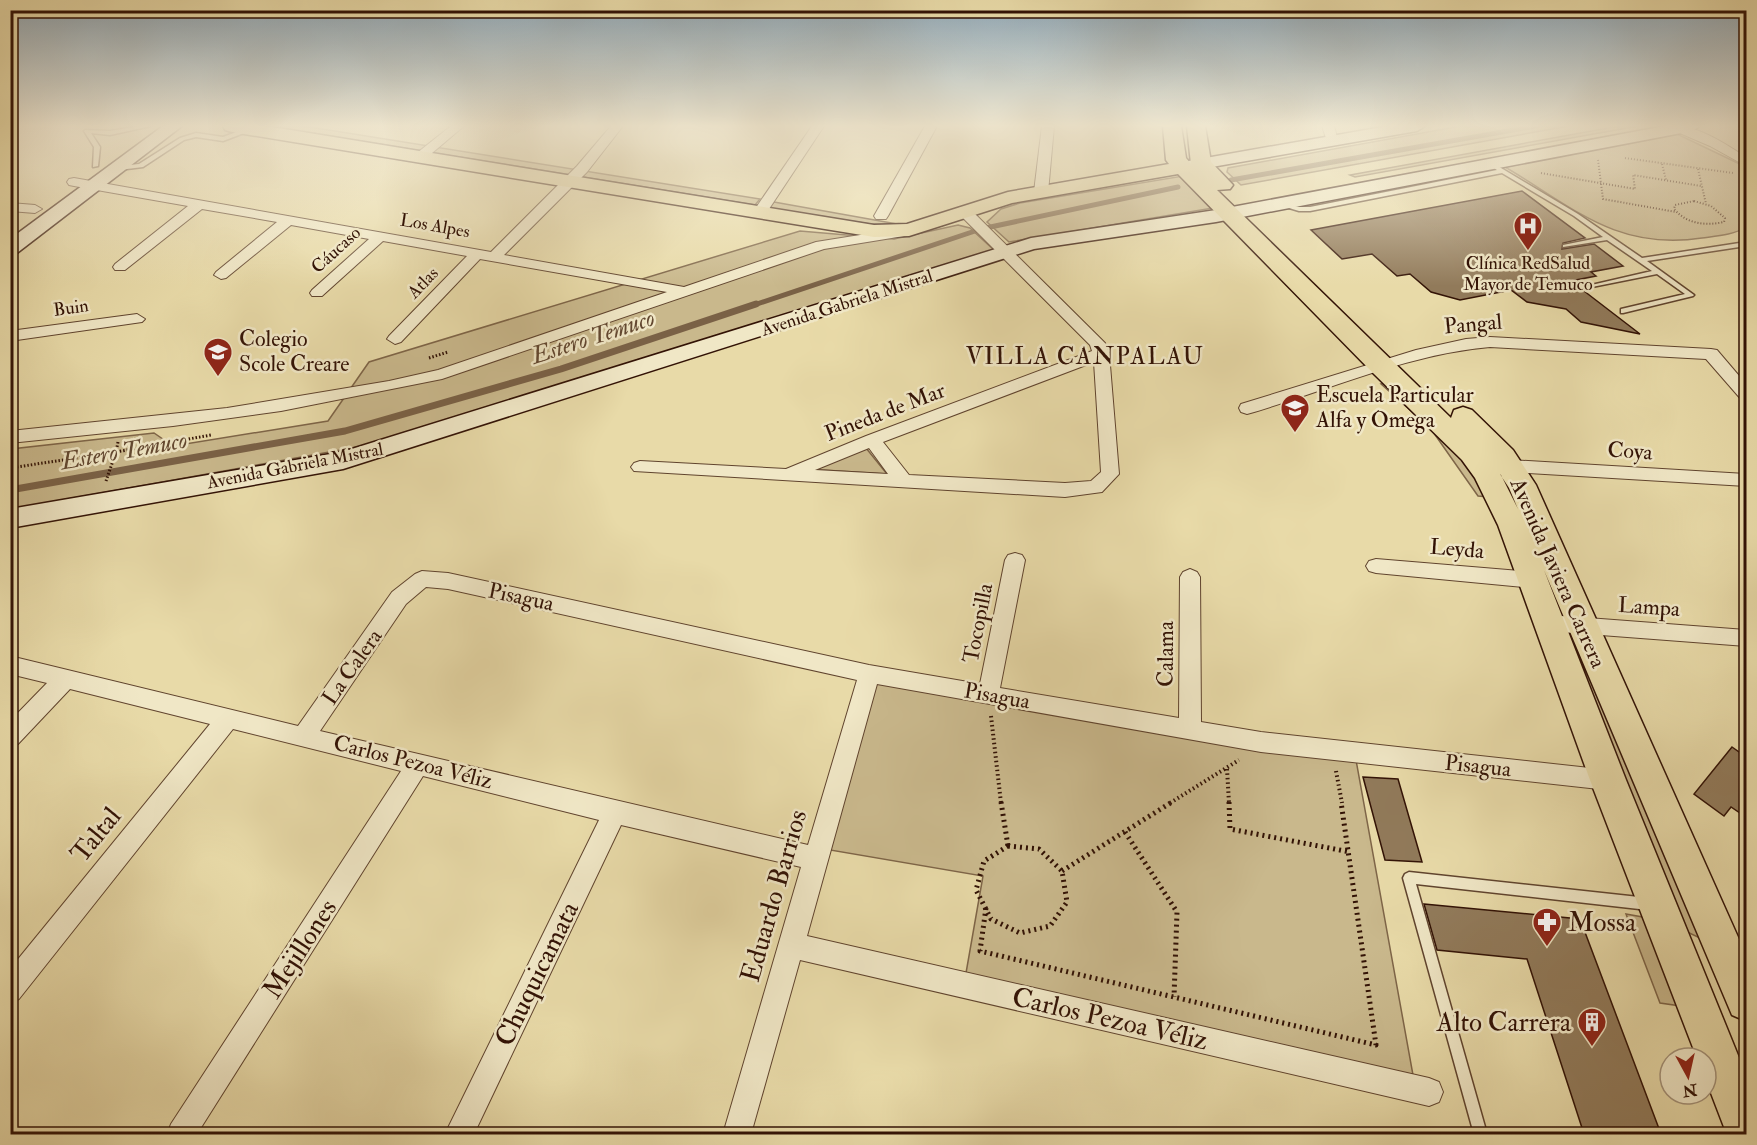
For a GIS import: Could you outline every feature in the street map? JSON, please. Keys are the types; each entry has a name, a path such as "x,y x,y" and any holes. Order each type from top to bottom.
{"main road":[{"path":"604,179 764,205 905,219 968,215"},
{"path":"764,205 822,222 874,231 909,230 968,215 1008,198 1114,179"},
{"name":"Avenida Javiera Carrera","path":"1205,179 1392,364 1481,465 1512,525 1533,580 1565,625 1743,987"},
{"name":"Avenida Javiera Carrera","path":"1392,364 1473,426 1510,466 1522,485 1565,625 1608,780 1746,1127"},
{"name":"Avenida Javiera Carrera","path":"1685,976 1743,987"}],"street":[{"path":"10,227 74,182 83,179"},
{"path":"10,249 92,179"},
{"name":"Los Alpes","path":"109,179 201,203 682,291"},
{"path":"495,256 572,179"},
{"path":"764,205 782,179"},
{"path":"881,216 901,179"},
{"path":"1041,192 1042,179"},
{"name":"Avenida Gabriela Mistral","path":"10,519 344,460 1003,248 1280,204 1358,194 1437,179"},
{"path":"120,267 201,203"},
{"path":"10,207 35,209"},
{"path":"640,467 1065,490 1096,487 1110,474 1101,353 1097,342 968,215"},
{"path":"221,275 290,219"},
{"path":"820,245 822,222"},
{"path":"10,437 146,424 323,400 382,389 442,374 820,245 896,235 909,230"},
{"name":"Cáucaso","path":"317,293 381,236"},
{"name":"Atlas","path":"395,339 478,253"},
{"name":"Buin","path":"10,336 137,319"},
{"name":"Pangal","path":"1247,408 1443,348 1490,342 1712,354 1746,394"},
{"name":"Pineda de Mar","path":"787,475 872,440 1101,353"},
{"path":"872,440 904,482"},
{"name":"Coya","path":"1510,466 1746,480"},
{"name":"Tocopilla","path":"988,695 1015,560"},
{"name":"Leyda","path":"1376,566 1533,580"},
{"name":"Calama","path":"1190,578 1190,730"},
{"name":"Pisagua","path":"399,598 422,579 448,581 869,674 1190,730 1261,742 1608,780"},
{"name":"La Calera","path":"304,736 399,598"},
{"name":"Lampa","path":"1565,625 1746,638"},
{"name":"Carlos Pezoa Véliz","path":"10,665 419,763 615,813 816,859"},
{"name":"Eduardo Barrios","path":"737,1134 869,674"},
{"path":"10,736 66,678"},
{"name":"Taltal","path":"10,990 229,717"},
{"name":"Mejillones","path":"181,1134 419,763"},
{"name":"Chuquicamata","path":"459,1134 615,813"},
{"name":"Carlos Pezoa Véliz","path":"791,945 1429,1092"}],"lane":[{"path":"1519,179 1576,215 1691,296 1623,311"},
{"path":"1565,246 1607,238"},
{"path":"1640,260 1685,252 1726,249 1746,244"},
{"path":"1589,287 1658,272"},
{"path":"1481,1134 1409,878 1656,905"}],"path":[{"path":"1584,179 1635,189 1634,179"},
{"path":"1662,179 1701,186"},
{"path":"1700,179 1706,204"},
{"path":"1601,182 1603,199 1676,212 1696,223 1713,225 1724,222 1725,218 1720,211 1706,204 1681,202 1675,205 1676,212"},
{"path":"10,468 116,452 106,483"},
{"path":"988,695 1008,846"},
{"path":"1062,871 1227,769 1261,742"},
{"path":"986,908 981,951 1376,1045 1350,852 1332,750"},
{"path":"1227,769 1230,828 1350,852"},
{"path":"1125,832 1177,912 1174,997"},
{"path":"1008,846 1039,849 1062,871 1066,902 1050,926 1020,933 991,919 976,890 984,861 1008,846"}],"shaded area":[{"path":"598,179 638,179 760,199 755,205"},
{"path":"1162,179 1186,179 1213,208 1009,242 987,222 1001,209 1020,203"},
{"path":"1235,179 1272,179 1241,185"},
{"path":"1525,179 1746,179 1746,227 1719,236 1672,240 1644,238 1620,232 1575,210"},
{"path":"774,202 897,224 870,224 769,208"},
{"path":"958,225 970,228 995,251 363,446 11,509 11,449 154,433 173,446 328,421 369,362 800,231 894,239"},
{"path":"1389,382 1442,432 1491,497 1478,496 1431,429 1381,384"},
{"path":"866,448 887,474 807,469"},
{"path":"1566,641 1577,641 1702,939 1685,931"},
{"path":"876,683 1356,760 1413,1075 966,973 983,876 830,850"},
{"path":"1626,914 1648,918 1681,1006 1660,1003"}],"building":[{"path":"1522,191 1585,238 1563,243 1562,249 1594,244 1623,266 1591,272 1596,276 1571,281 1640,334 1581,322 1566,309 1527,302 1511,290 1460,300 1431,292 1410,274 1397,276 1372,254 1342,259 1311,230"},
{"path":"1732,747 1746,757 1746,817 1731,807 1724,816 1694,794"},
{"path":"1363,777 1398,779 1422,862 1385,860"},
{"name":"Alto Carrera","path":"1424,904 1580,919 1661,1134 1584,1134 1527,959 1437,950"}],"waterway":[{"name":"Estero Temuco","path":"751,306 981,229 1178,187"},
{"name":"Estero Temuco","path":"10,490 345,431 561,369 756,304"}],"place":[{"name":"Clínica RedSalud Mayor de Temuco","path":"1528,252"},
{"name":"Colegio Scole Creare","path":"218,378"},
{"name":"Escuela Particular Alfa y Omega","path":"1295,434"},
{"name":"Mossa","path":"1547,948"},
{"name":"Alto Carrera","path":"1592,1048"}],"district":[{"name":"VILLA CANPALAU","path":"1085,356"}]}
